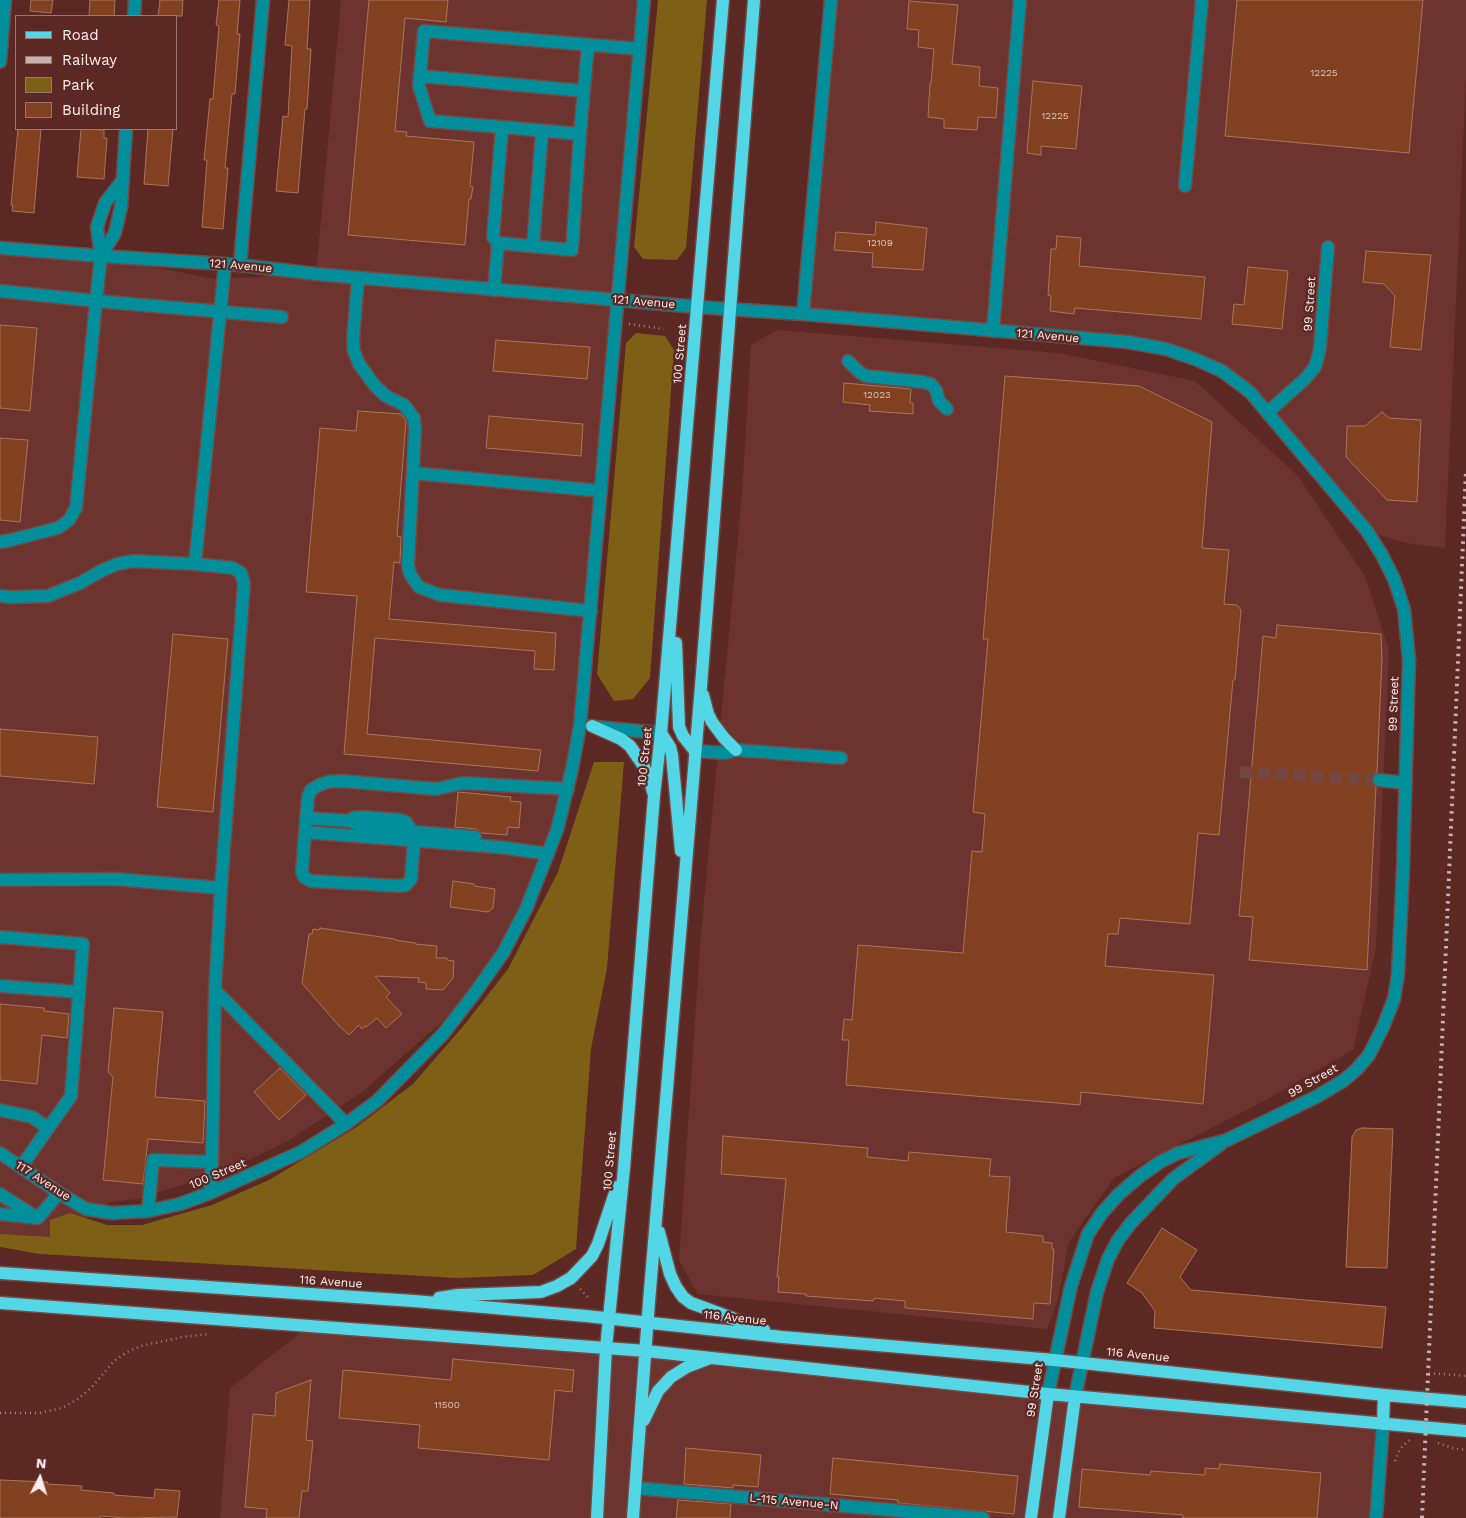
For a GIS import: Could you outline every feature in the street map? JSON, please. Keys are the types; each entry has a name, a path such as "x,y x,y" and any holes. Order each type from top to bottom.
{"main road":[{"name":"100 Street","path":"597,1518 606,1348 624,1168 654,796 662,733 723,0"},
{"path":"633,1518 638,1436 657,1222 754,0"},
{"path":"673,588 678,691 677,720 678,727 683,736 695,751"},
{"path":"700,686 708,714 724,738 736,750"},
{"path":"586,726 621,739 630,746 643,765 650,780 654,796"},
{"path":"662,733 672,755 684,881"},
{"path":"414,1301 458,1295 541,1292 571,1278 592,1256 598,1244 624,1168"},
{"path":"657,1222 670,1274 683,1297 702,1308 782,1337"},
{"name":"116 Avenue","path":"0,1272 414,1301 782,1337 1054,1360 1466,1402"},
{"path":"0,1303 646,1351 1075,1397 1466,1431"},
{"path":"638,1436 658,1391 671,1377 687,1367 711,1358"},
{"name":"99 Street","path":"1031,1518 1048,1394"},
{"path":"1383,1424 1384,1395"},
{"name":"99 Street","path":"1059,1518 1075,1397"}],"street":[{"path":"0,62 5,0"},
{"path":"134,15 135,0"},
{"path":"240,265 263,0"},
{"name":"100 Street","path":"86,1209 112,1213 148,1211 180,1204 210,1193 301,1152 346,1124 377,1101 443,1034 503,953 526,909 558,830 586,726 591,611 644,0"},
{"path":"804,314 831,0"},
{"path":"993,332 1020,0"},
{"path":"1185,186 1202,0"},
{"path":"580,134 430,121 419,86 424,31 640,49"},
{"path":"498,243 572,250 588,45"},
{"path":"420,76 584,91"},
{"path":"494,290 498,243 493,237 502,127"},
{"path":"101,256 115,233 121,207 126,130"},
{"path":"533,246 542,131"},
{"path":"0,542 58,528 69,520 76,508 101,256 97,227 105,204 122,181"},
{"name":"99 Street","path":"1075,1397 1097,1292 1108,1260 1118,1240 1131,1223 1173,1179 1227,1140 1316,1097 1343,1081 1370,1055 1384,1027 1394,999 1398,974 1410,660 1404,609 1394,579 1367,530 1268,412 1306,378 1315,367 1320,347 1328,247"},
{"name":"121 Avenue","path":"0,248 240,265 316,274 494,290 1128,342 1166,349 1196,359 1222,371 1250,392 1268,412"},
{"path":"194,564 225,264"},
{"path":"358,278 353,340 354,351 359,364 376,387 386,396 404,405 414,418 408,565 410,574 419,587 440,595 591,611"},
{"path":"0,291 282,317"},
{"path":"848,360 859,372 866,376 931,384 936,390 939,401 947,410"},
{"path":"413,473 601,490"},
{"path":"0,596 48,596 80,583 117,564 133,561 233,568 241,573 244,583 220,888 214,990 210,1193"},
{"path":"586,726 662,733"},
{"path":"695,751 725,753 736,750 841,758"},
{"path":"1379,780 1406,783"},
{"path":"411,836 410,879 406,885 310,880 304,877 302,872 308,797 311,790 328,782 342,781 436,789 463,783 568,789"},
{"path":"306,818 350,821 368,828 411,836 548,854"},
{"path":"305,832 411,836"},
{"path":"0,880 115,879 220,888"},
{"path":"0,937 83,944 71,1096 21,1167"},
{"path":"0,986 79,992"},
{"path":"214,990 346,1124"},
{"path":"0,1110 32,1117 48,1128"},
{"name":"99 Street","path":"1048,1394 1071,1286 1088,1234 1102,1213 1118,1195 1160,1162 1178,1153 1227,1140"},
{"name":"117 Avenue","path":"0,1153 86,1209"},
{"path":"148,1211 153,1160 212,1162"},
{"path":"38,1218 59,1193"},
{"path":"0,1194 38,1218"},
{"path":"0,1214 38,1218"},
{"path":"1376,1518 1383,1424"},
{"name":"L-115 Avenue-N","path":"635,1488 983,1518"}],"path":[{"path":"628,324 664,329"},
{"path":"0,1413 40,1413 62,1408 78,1399 91,1388 114,1361 127,1352 141,1346 182,1337 218,1334"},
{"path":"1428,1372 1466,1376"},
{"path":"1461,1376 1466,1372"},
{"path":"1380,1468 1395,1461 1400,1449 1408,1441 1413,1440"},
{"path":"1436,1442 1466,1450"}],"shaded area":[{"path":"341,0 644,0 580,725 544,866 474,994 361,1093 288,1141 227,1171 138,1199 110,1202 58,1239 0,1237 0,248 101,256 214,279 316,274"},
{"path":"831,0 1466,0 1466,79 1445,548 1406,543 1367,531 1250,392 1166,349 803,314"},
{"path":"777,330 1059,353 1195,381 1298,476 1365,576 1389,650 1376,948 1353,1050 1266,1100 1114,1178 1069,1242 1058,1300 1047,1329 698,1294 679,1261 700,944 742,493 751,345"},
{"path":"309,1326 1383,1424 1381,1518 220,1518 230,1388"}],"green space":[{"path":"658,0 707,0 686,248 677,260 643,259 634,247"},
{"path":"636,333 665,336 674,350 650,678 633,699 614,701 597,674 626,343"},
{"path":"594,762 624,762 607,968 591,1049 576,1249 533,1275 457,1278 40,1254 0,1247 0,1234 50,1237 50,1220 70,1213 107,1225 142,1225 212,1205 269,1180 355,1128 413,1084 465,1024 508,969 558,872"}],"building":[{"path":"31,0 53,0 51,13 30,11"},
{"path":"90,0 115,0 114,15 89,15"},
{"path":"160,0 183,0 182,16 158,15"},
{"path":"219,0 240,0 237,34 240,34 235,94 232,94 225,168 228,168 223,229 202,227 207,160 204,160 210,99 213,99 219,26 216,25"},
{"path":"289,0 310,0 307,49 311,49 298,193 276,191 283,116 288,117 292,46 285,45"},
{"path":"369,0 448,0 446,22 405,18 395,131 407,132 406,136 474,142 470,186 473,187 471,199 469,199 465,245 348,235"},
{"path":"1237,0 1423,0 1409,153 1225,136"},
{"path":"909,1 958,5 952,64 980,67 979,86 998,88 996,118 978,117 977,130 944,128 944,119 928,117 934,49 918,47 919,30 907,29"},
{"path":"1033,81 1082,86 1076,149 1041,146 1041,155 1027,153"},
{"path":"18,130 41,130 34,213 12,211 13,205 11,205"},
{"path":"81,130 104,130 104,138 107,138 104,179 77,177"},
{"path":"148,130 173,130 168,186 144,184"},
{"path":"876,222 927,228 923,270 872,267 873,253 834,250 836,232 875,235"},
{"path":"1057,236 1081,238 1079,266 1205,277 1201,319 1075,308 1074,314 1050,311 1051,296 1048,295 1051,249 1056,249"},
{"path":"1366,251 1431,255 1421,350 1390,347 1395,296 1384,284 1363,282"},
{"path":"1248,267 1288,271 1282,329 1232,324 1234,304 1244,305"},
{"path":"0,325 37,328 30,411 0,408"},
{"path":"496,340 590,347 587,379 493,371"},
{"path":"1005,376 1139,386 1212,422 1202,548 1229,550 1224,604 1237,605 1241,610 1219,835 1198,833 1190,924 1120,918 1118,934 1108,934 1105,966 1214,975 1203,1104 1081,1092 1080,1105 846,1085 849,1040 842,1040 844,1019 852,1020 858,945 963,953 972,851 982,852 985,814 973,812 988,639 983,639"},
{"path":"844,383 911,389 910,403 913,403 913,414 869,411 870,405 843,402"},
{"path":"358,411 401,414 406,421 397,536 401,537 400,563 394,562 389,619 556,633 554,670 534,669 535,651 375,638 367,734 541,750 538,771 344,754 357,596 306,592 320,428 356,431"},
{"path":"1382,412 1389,418 1421,420 1417,502 1387,500 1346,457 1347,426 1365,426"},
{"path":"489,416 583,424 581,456 486,448"},
{"path":"0,438 28,440 20,522 0,520"},
{"path":"1277,625 1381,634 1382,658 1377,772 1371,780 1372,784 1376,787 1367,970 1249,960 1253,917 1239,916 1263,636 1276,638"},
{"path":"173,634 228,639 213,812 157,807"},
{"path":"0,729 98,737 94,784 0,776"},
{"path":"458,792 511,797 510,801 521,802 519,828 508,827 507,835 482,833 476,829 455,827"},
{"path":"453,881 495,889 493,908 488,912 450,907"},
{"path":"320,928 437,946 436,958 447,958 447,960 454,961 453,978 443,990 426,989 426,983 418,982 419,978 375,976 390,993 386,997 402,1014 386,1028 377,1018 362,1029 359,1025 349,1035 302,983 309,934 312,934 313,929 319,930"},
{"path":"0,1004 44,1008 44,1011 69,1014 67,1038 42,1035 37,1084 0,1080"},
{"path":"114,1008 163,1012 155,1097 205,1101 203,1143 148,1139 143,1184 103,1180 113,1077 108,1072"},
{"path":"280,1068 306,1095 279,1120 254,1092"},
{"path":"1362,1128 1393,1129 1387,1268 1346,1267 1352,1137 1356,1130"},
{"path":"723,1136 868,1148 867,1157 908,1161 909,1152 991,1159 989,1176 1010,1177 1006,1232 1043,1236 1043,1242 1052,1243 1052,1249 1054,1249 1050,1304 1034,1303 1033,1319 905,1308 905,1301 874,1298 873,1301 778,1292 779,1277 777,1277 786,1179 721,1174"},
{"path":"1162,1228 1197,1250 1180,1277 1191,1290 1386,1307 1382,1348 1154,1328 1155,1311 1142,1293 1127,1283"},
{"path":"453,1359 574,1370 572,1392 555,1390 549,1460 418,1448 420,1425 339,1418 343,1370 451,1380"},
{"path":"311,1380 306,1440 313,1441 308,1491 302,1491 299,1518 266,1518 267,1509 245,1507 253,1414 275,1416 276,1393"},
{"path":"686,1448 761,1455 758,1487 733,1485 733,1488 684,1484"},
{"path":"833,1458 1018,1476 1014,1514 898,1503 898,1500 830,1494"},
{"path":"1220,1464 1321,1473 1317,1518 1183,1518 1183,1515 1079,1507 1082,1469 1150,1475 1151,1471 1205,1475 1205,1468 1219,1469"},
{"path":"0,1480 48,1482 47,1484 82,1486 81,1490 114,1493 114,1495 154,1498 155,1489 180,1491 177,1517 0,1518"},
{"path":"678,1500 731,1504 730,1518 676,1518"}],"tunnel":[{"path":"1240,772 1379,780"}],"railway":[{"path":"1422,1518 1466,470"}]}
